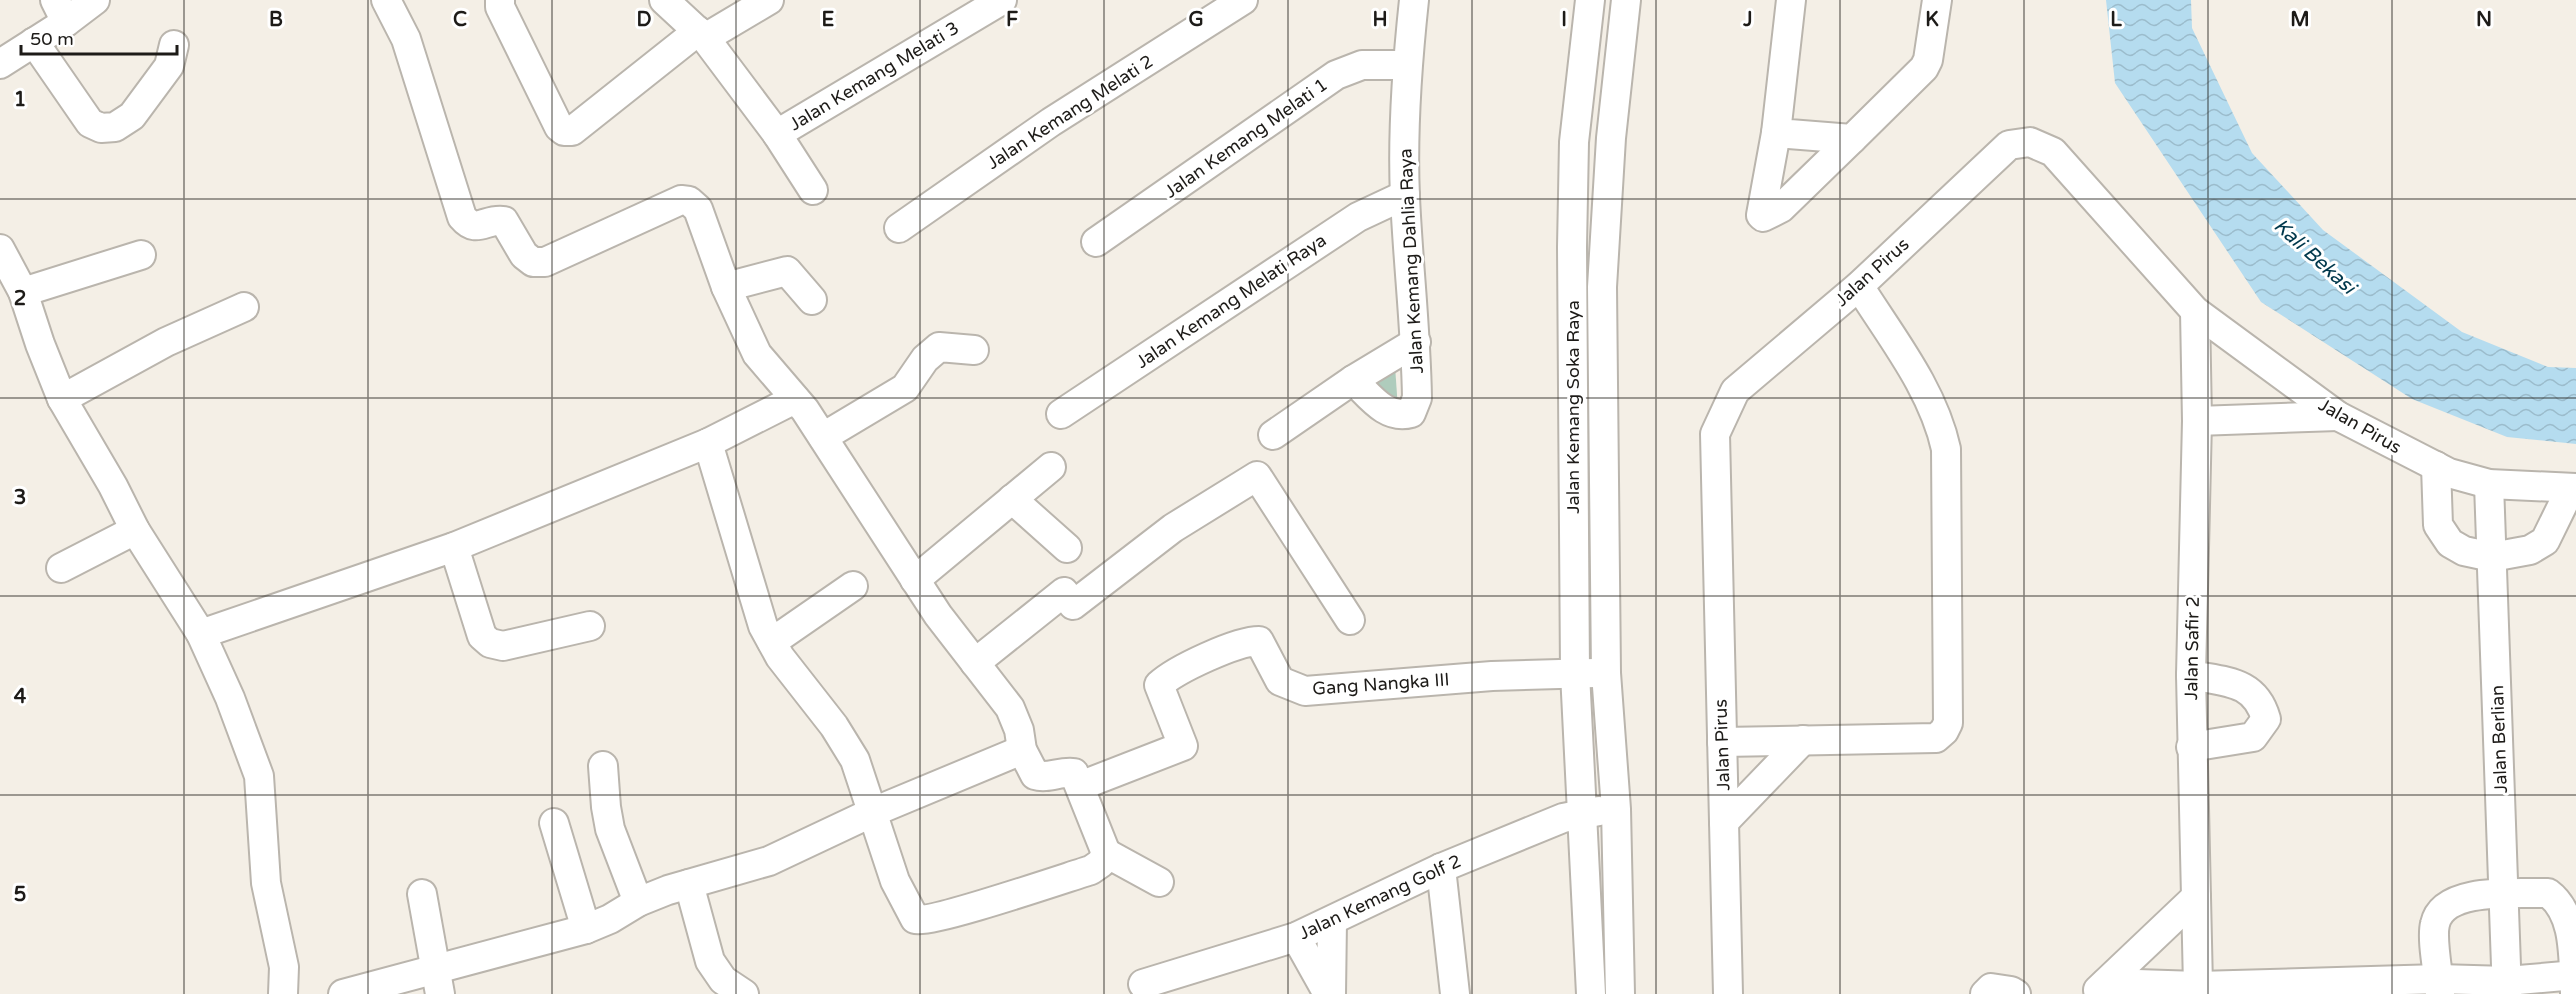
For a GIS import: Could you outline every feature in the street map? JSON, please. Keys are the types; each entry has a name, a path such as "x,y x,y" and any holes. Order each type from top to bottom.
{"street":[{"path":"0,64 34,42 61,11 95,0"},
{"path":"386,0 406,39 462,217 468,225 473,227 497,220 504,221 524,255 533,262 545,262 681,200 689,201 698,209 726,287 757,354 823,437 915,580 1010,708 1019,730 1022,750 1035,775 1043,777 1065,772 1074,773 1106,853 1159,882"},
{"path":"500,0 500,7 559,127 564,131 572,131 701,35 769,0"},
{"path":"664,0 701,35 777,134 813,190"},
{"name":"Jalan Kemang Melati 3","path":"777,134 1002,0"},
{"name":"Jalan Kemang Melati 2","path":"899,228 1051,122 1243,0"},
{"name":"Jalan Kemang Dahlia Raya","path":"1353,380 1387,412 1402,415 1411,413 1417,398 1416,342 1405,195 1407,65 1414,0"},
{"name":"Jalan Kemang Soka Raya","path":"1590,0 1574,142 1575,673 1591,994"},
{"name":"Jalan Kemang Soka Raya","path":"1620,994 1616,808 1606,673 1602,287 1611,138 1626,0"},
{"path":"1791,0 1776,133 1761,215 1763,217 1781,208 1924,68 1928,60 1937,0"},
{"path":"34,42 90,123 101,128 115,127 132,116 169,66 174,45"},
{"name":"Jalan Kemang Melati 1","path":"1096,242 1336,75 1362,65 1407,65"},
{"path":"1776,133 1852,139"},
{"name":"Jalan Pirus","path":"1728,994 1715,434 1735,391 1859,286 2009,145 2030,142 2053,152 2195,311 2338,416 2436,466 2488,484 2573,488"},
{"name":"Jalan Kemang Melati Raya","path":"1061,414 1358,217 1405,195"},
{"path":"0,249 23,292 40,344 62,399 113,486 135,530 201,634 230,698 259,776 266,883 284,967 283,994"},
{"path":"23,292 141,255"},
{"path":"726,287 787,271 812,300"},
{"path":"1722,742 1936,738 1944,731 1948,723 1946,448 1941,424 1921,384 1859,286"},
{"path":"62,399 166,342 243,307"},
{"name":"Jalan Safir 2","path":"2195,311 2197,421 2191,747 2198,986"},
{"path":"1273,435 1353,380 1416,342"},
{"path":"823,437 905,388 925,359 939,347 974,350"},
{"path":"201,634 454,547 708,442 795,399"},
{"path":"2197,421 2338,416"},
{"path":"708,442 763,626 780,657 834,726 855,760 896,881 912,916 921,921 1091,870 1101,863 1106,853"},
{"path":"2436,466 2438,525 2450,543 2464,551 2492,557 2530,550 2545,541 2573,488"},
{"path":"915,580 1051,467"},
{"path":"975,663 1064,592 1073,605 1173,528 1257,476 1350,620"},
{"name":"Jalan Berlian","path":"2488,484 2507,987"},
{"path":"1012,499 1067,548"},
{"path":"61,568 135,530"},
{"path":"454,547 482,636 490,643 503,646 590,626"},
{"path":"772,642 853,586"},
{"name":"Gang Nangka III","path":"1080,786 1183,746 1159,685 1166,679 1211,656 1248,641 1259,641 1280,681 1305,691 1492,676 1575,673"},
{"path":"1575,673 1606,673"},
{"path":"2191,675 2245,687 2255,696 2266,719 2253,737 2191,747"},
{"path":"1724,822 1803,740"},
{"path":"343,994 437,982 586,929 610,919 638,902 689,884 769,861 873,812 1022,750"},
{"path":"603,766 610,829 638,902"},
{"name":"Jalan Kemang Golf 2","path":"1143,984 1296,937 1441,868 1563,818 1616,808"},
{"path":"554,823 586,929"},
{"path":"1441,868 1455,994"},
{"path":"689,884 710,961 723,980 744,994"},
{"path":"2100,989 2198,986 2439,987 2507,987 2575,981 2575,931 2560,900 2548,893 2505,894 2466,897 2444,907 2434,927 2439,987"},
{"path":"422,894 437,982"},
{"path":"2100,989 2196,897"},
{"path":"1330,994 1332,921"},
{"path":"1296,937 1330,994"},
{"path":"1985,994 1991,988 2016,994"}],"green space":[{"path":"1395,366 1398,409 1370,381"}],"water":[{"name":"Kali Bekasi","path":"2106,0 2191,0 2192,28 2252,153 2323,230 2462,332 2548,367 2576,368 2576,444 2507,437 2412,399 2261,302 2115,83"}]}
